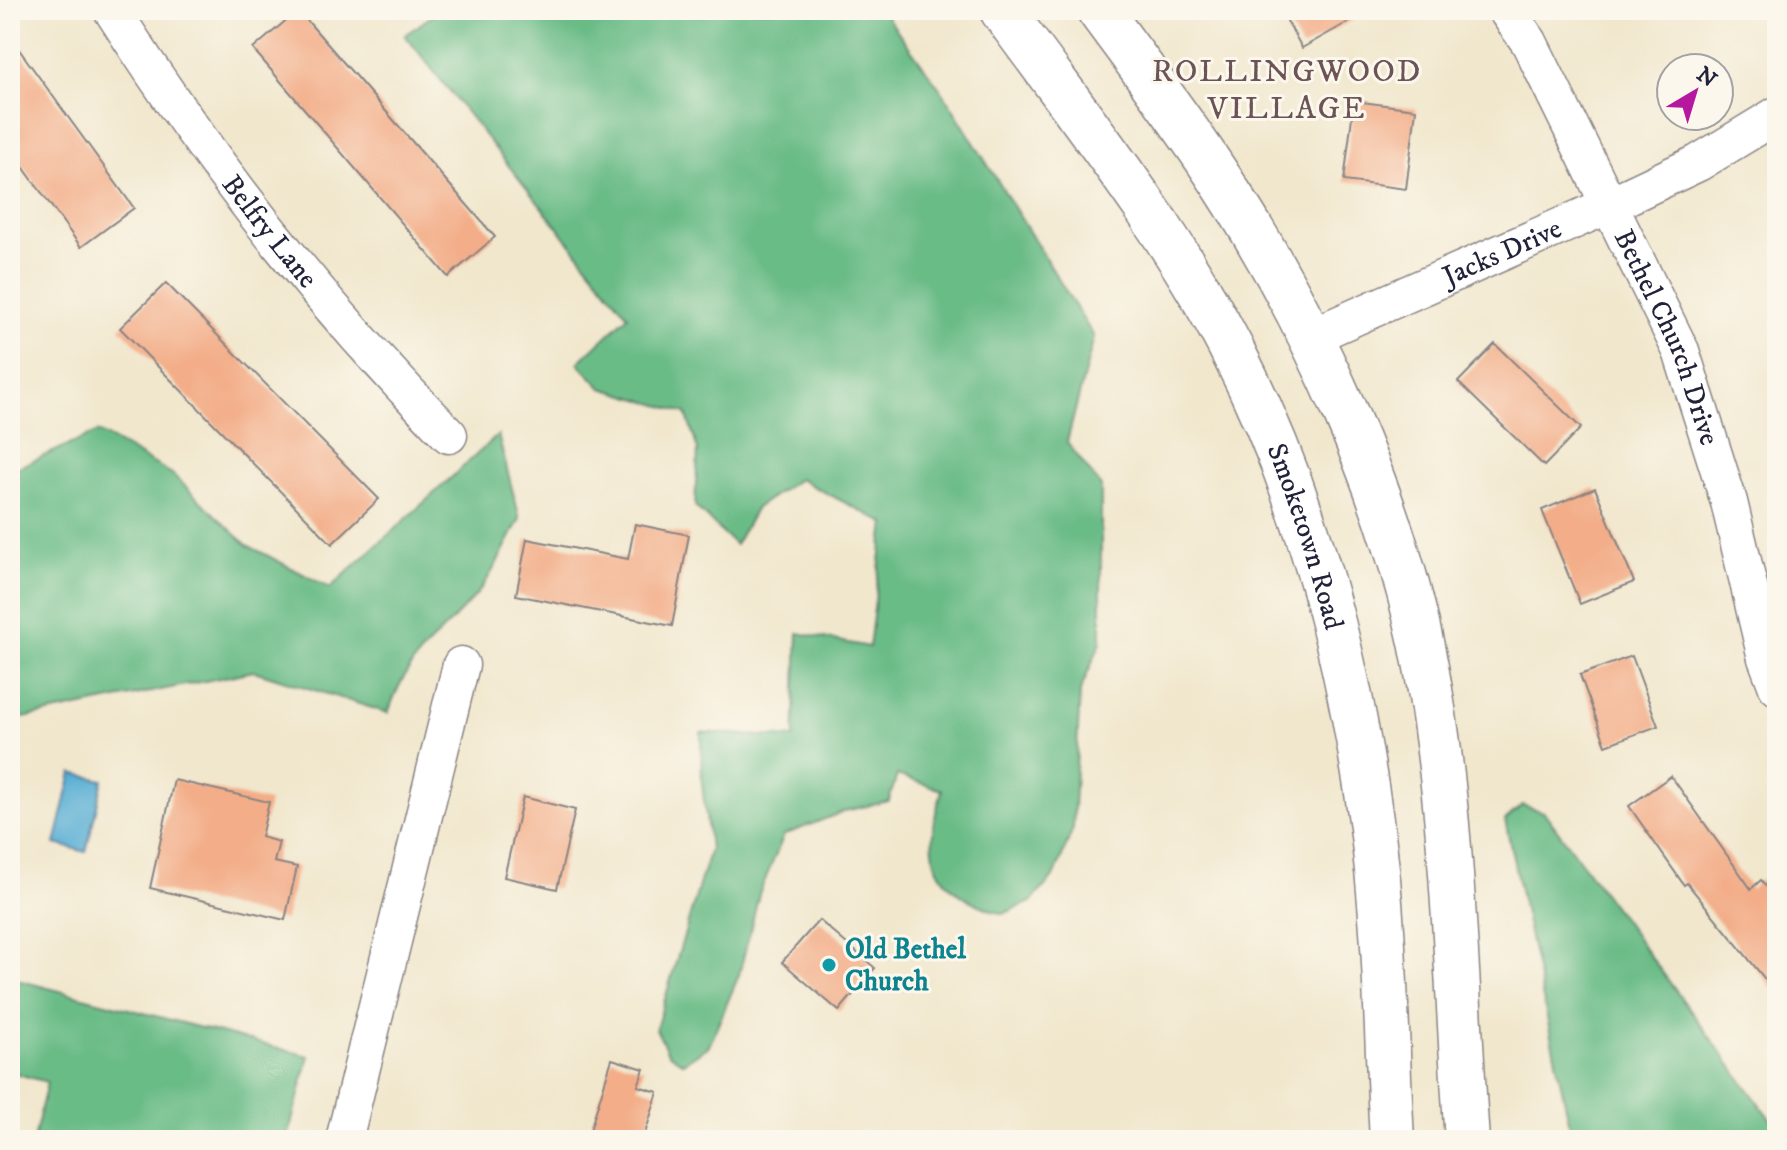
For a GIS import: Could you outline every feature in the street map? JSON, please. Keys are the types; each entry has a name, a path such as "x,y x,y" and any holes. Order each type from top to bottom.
{"main road":[{"name":"Smoketown Road","path":"1002,10 1173,246 1229,344 1285,466 1321,572 1349,683 1372,829 1392,1140"},
{"path":"1099,10 1207,159 1261,246 1310,337 1363,454 1390,526 1430,687 1447,813 1467,1140"}],"street":[{"name":"Belfry Lane","path":"112,10 172,104 282,252 372,357 449,435"},
{"name":"Bethel Church Drive","path":"1506,10 1529,42 1681,351 1729,502 1766,658 1777,687"},
{"name":"Jacks Drive","path":"1310,337 1698,163 1777,115"},
{"path":"344,1140 461,665"}],"green space":[{"path":"440,10 882,10 944,94 1094,337 1067,442 1101,487 1101,642 1080,691 1073,828 1055,875 1031,902 1003,914 961,895 947,883 933,853 936,814 942,790 897,775 889,801 845,811 784,835 759,894 739,975 709,1046 683,1063 668,1053 656,1029 710,849 702,784 701,732 794,738 798,633 869,647 885,523 799,479 756,508 735,545 695,506 698,450 686,413 602,388 578,363 628,316 405,35"},
{"path":"98,432 172,474 247,545 330,588 498,435 520,519 476,595 425,648 405,675 388,713 254,671 18,719 10,770 10,471"},
{"path":"1522,805 1544,812 1777,1128 1777,1140 1573,1140 1505,820"},
{"path":"10,978 309,1056 287,1140 34,1140 47,1082 10,1072"}],"water":[{"path":"72,773 103,780 86,852 55,844"}],"building":[{"path":"298,10 495,237 448,277 253,49"},
{"path":"1281,10 1370,10 1302,48"},
{"path":"10,37 134,208 81,247 10,149"},
{"path":"1354,101 1416,109 1406,189 1344,181"},
{"path":"166,283 379,499 332,544 120,328"},
{"path":"1495,344 1581,428 1544,466 1458,382"},
{"path":"1595,488 1634,582 1580,604 1542,510"},
{"path":"635,524 689,535 672,626 516,595 527,539 628,559"},
{"path":"1632,656 1658,726 1606,745 1580,675"},
{"path":"1671,776 1751,889 1761,880 1777,900 1777,994 1687,883 1684,885 1629,806"},
{"path":"174,780 269,802 261,837 279,842 274,862 297,867 285,920 150,888"},
{"path":"523,797 575,810 557,889 504,877"},
{"name":"Old Bethel Church","path":"819,920 875,968 839,1011 782,962"},
{"path":"612,1059 644,1069 638,1086 658,1092 643,1140 587,1140"}],"place":[{"name":"Old Bethel Church","path":"829,965"}],"district":[{"name":"ROLLINGWOOD VILLAGE","path":"1287,90"}]}
